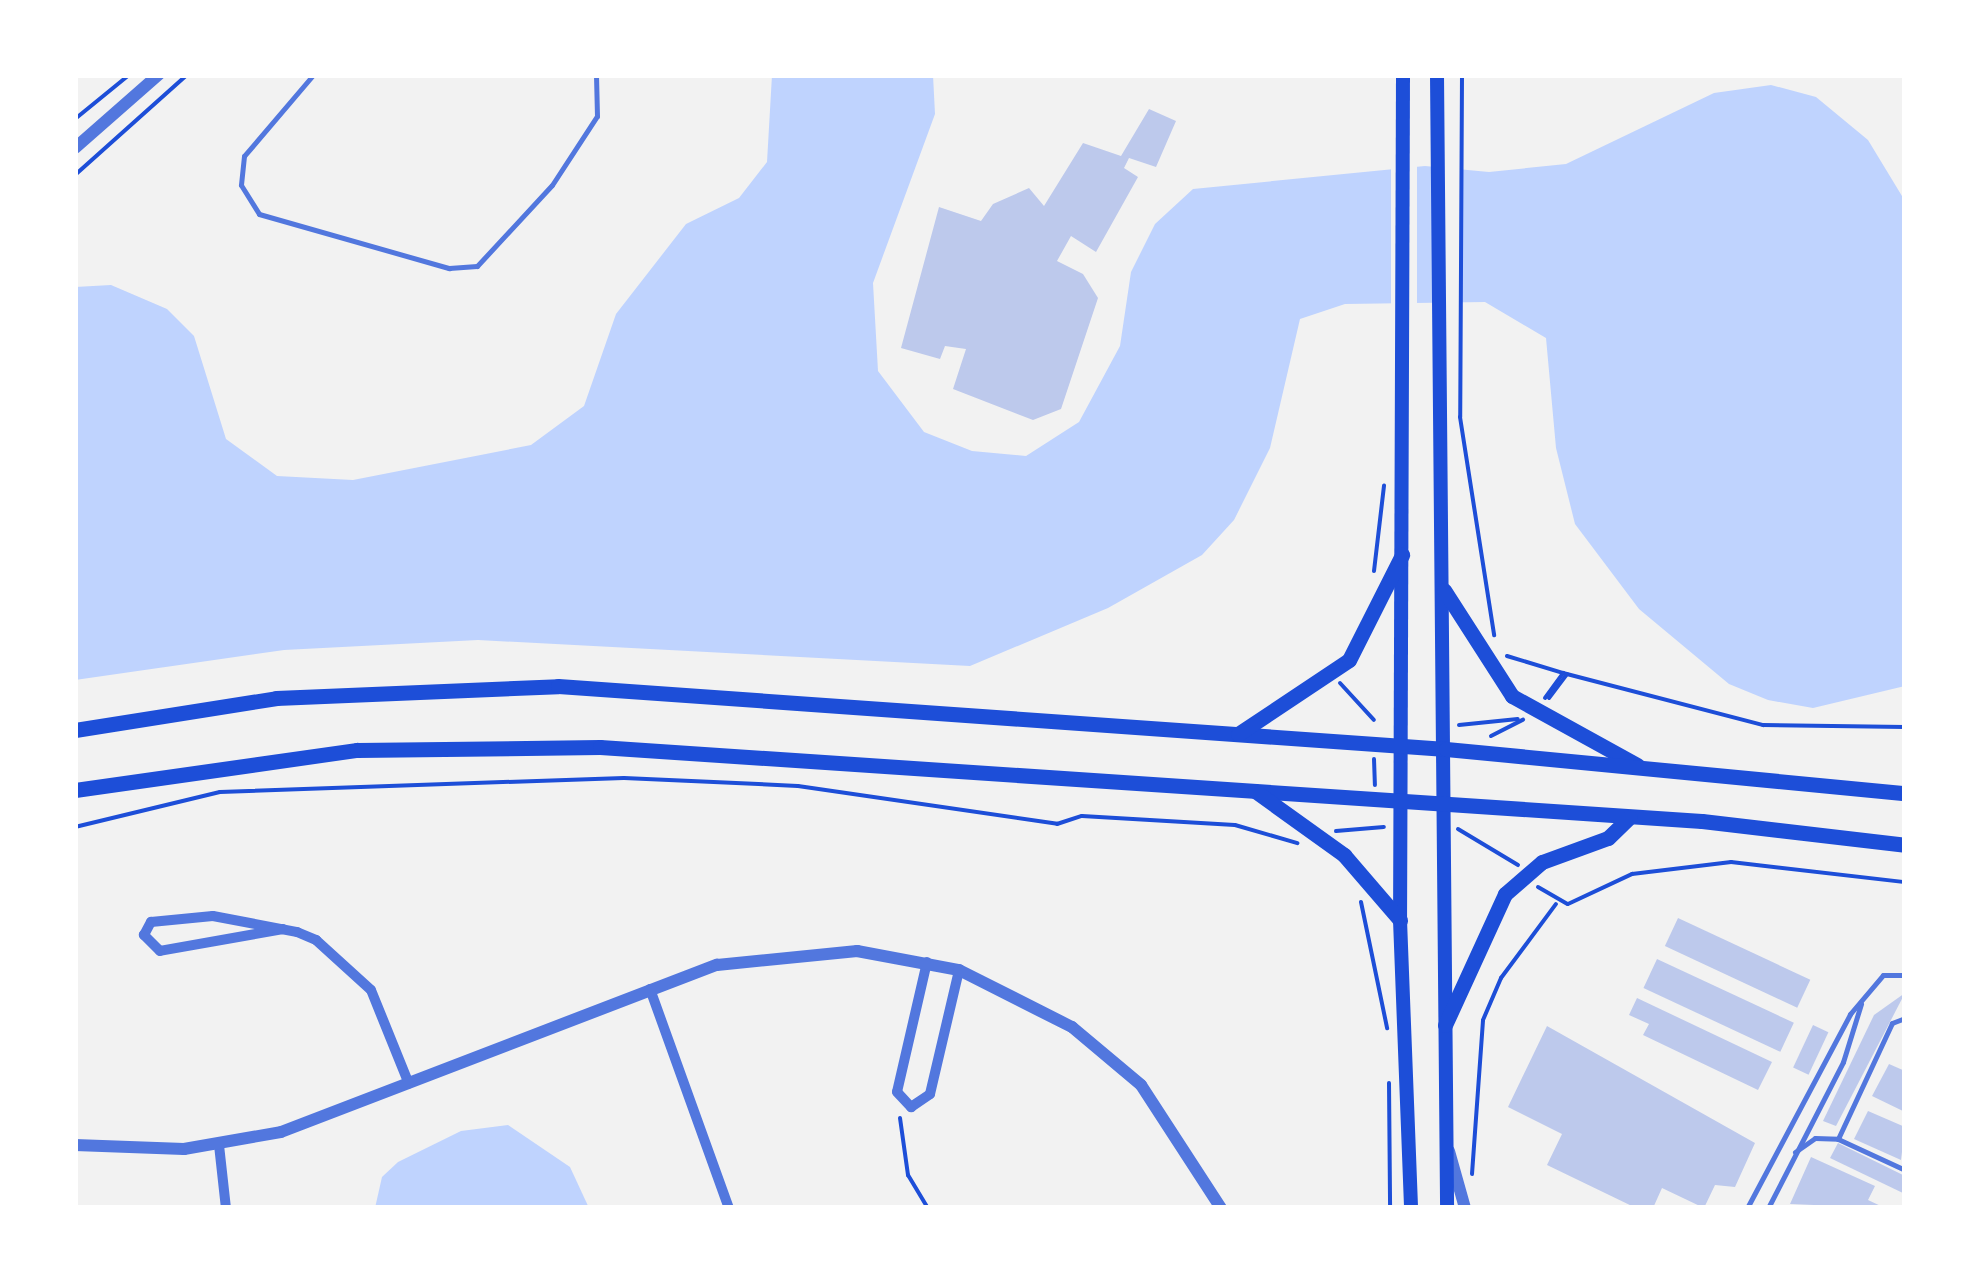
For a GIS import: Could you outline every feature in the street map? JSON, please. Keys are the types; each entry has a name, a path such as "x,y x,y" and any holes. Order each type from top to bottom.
{"main road":[{"path":"1402,75 1407,141 1408,333 1400,920 1412,1208"},
{"path":"1438,75 1450,139 1451,332 1444,590 1447,1208"},
{"path":"1238,734 1348,660 1402,555"},
{"path":"1444,590 1512,696 1644,768"},
{"path":"75,730 276,698 506,686 1446,749 1905,793"},
{"path":"75,790 266,759 509,745 1630,817 1905,845"},
{"path":"1254,792 1344,855 1400,920"},
{"path":"1446,1025 1505,894 1542,862 1608,838 1630,817"}],"street":[{"path":"75,148 158,75"},
{"path":"283,929 160,951 144,935 151,922 213,916 283,929 331,948 360,975 409,1084"},
{"path":"75,1146 219,1146 409,1084 650,989 781,953 928,962 959,970 1040,1007 1117,1060 1186,1143 1221,1208"},
{"path":"928,962 898,1087 903,1104 918,1107 930,1094 959,970"},
{"path":"650,989 729,1208"},
{"path":"1446,1139 1466,1208"},
{"path":"219,1146 226,1208"}],"lane":[{"path":"312,75 244,156 241,184 259,214 449,268 476,266 552,185 597,116 596,75"},
{"path":"1747,1208 1861,1000 1884,975 1905,975"},
{"path":"1768,1208 1843,1062 1861,1000"},
{"path":"1838,1139 1892,1023 1905,1018"},
{"path":"1791,1157 1816,1138 1838,1139 1905,1170"}],"path":[{"path":"75,119 129,75"},
{"path":"75,174 187,75"},
{"path":"1462,75 1450,139 1451,332 1490,627 1512,660 1763,725 1905,727"},
{"path":"1370,588 1386,467"},
{"path":"1539,705 1563,673"},
{"path":"1338,680 1374,720 1376,826"},
{"path":"1445,724 1524,715"},
{"path":"1374,720 1401,721"},
{"path":"75,827 220,792 624,778 798,786 1057,824 1082,816 1235,825 1309,849"},
{"path":"1332,836 1343,825 1400,828"},
{"path":"1445,828 1520,867"},
{"path":"1473,1183 1483,1020 1501,978 1556,904 1690,863 1810,864 1905,882"},
{"path":"1533,882 1556,904"},
{"path":"1356,894 1370,918 1388,1044"},
{"path":"1389,1079 1390,1208"},
{"path":"903,1104 908,1174 928,1208"}],"water":[{"path":"772,75 933,75 935,114 873,283 878,371 924,432 972,451 1026,456 1079,422 1120,346 1131,272 1155,224 1193,189 1425,166 1489,172 1566,164 1714,93 1771,85 1816,97 1868,140 1905,201 1905,686 1813,708 1768,700 1729,684 1639,609 1575,524 1556,448 1546,338 1485,302 1345,304 1300,319 1270,448 1234,520 1202,555 1108,608 970,666 478,640 284,650 75,680 75,287 111,285 167,309 194,336 226,439 277,476 353,480 531,445 584,406 616,314 686,224 739,198 767,162"},
{"path":"508,1125 570,1167 589,1208 375,1208 382,1177 398,1162 461,1131"}],"pier":[{"path":"1391,161 1417,161 1417,309 1391,309"},
{"path":"1432,161 1460,161 1460,309 1432,309"}],"building":[{"path":"1149,109 1176,121 1156,167 1129,158 1124,168 1138,177 1096,252 1071,236 1057,261 1083,274 1098,298 1061,409 1033,420 953,389 966,349 945,346 940,359 901,348 939,207 981,221 993,204 1029,188 1044,206 1083,143 1121,156"},
{"path":"1678,918 1810,980 1797,1008 1665,946"},
{"path":"1657,959 1794,1023 1780,1052 1643,988"},
{"path":"1905,993 1836,1126 1823,1121 1874,1015"},
{"path":"1637,998 1772,1062 1758,1090 1643,1035 1649,1024 1629,1015"},
{"path":"1813,1025 1828,1032 1809,1075 1793,1068"},
{"path":"1547,1026 1755,1143 1735,1187 1715,1185 1704,1208 1662,1188 1653,1208 1636,1208 1547,1165 1562,1134 1508,1107"},
{"path":"1889,1064 1905,1071 1905,1112 1872,1096"},
{"path":"1868,1111 1905,1127 1901,1160 1854,1139"},
{"path":"1838,1143 1905,1176 1905,1194 1830,1158"},
{"path":"1811,1157 1875,1186 1868,1200 1885,1208 1790,1204"}]}
